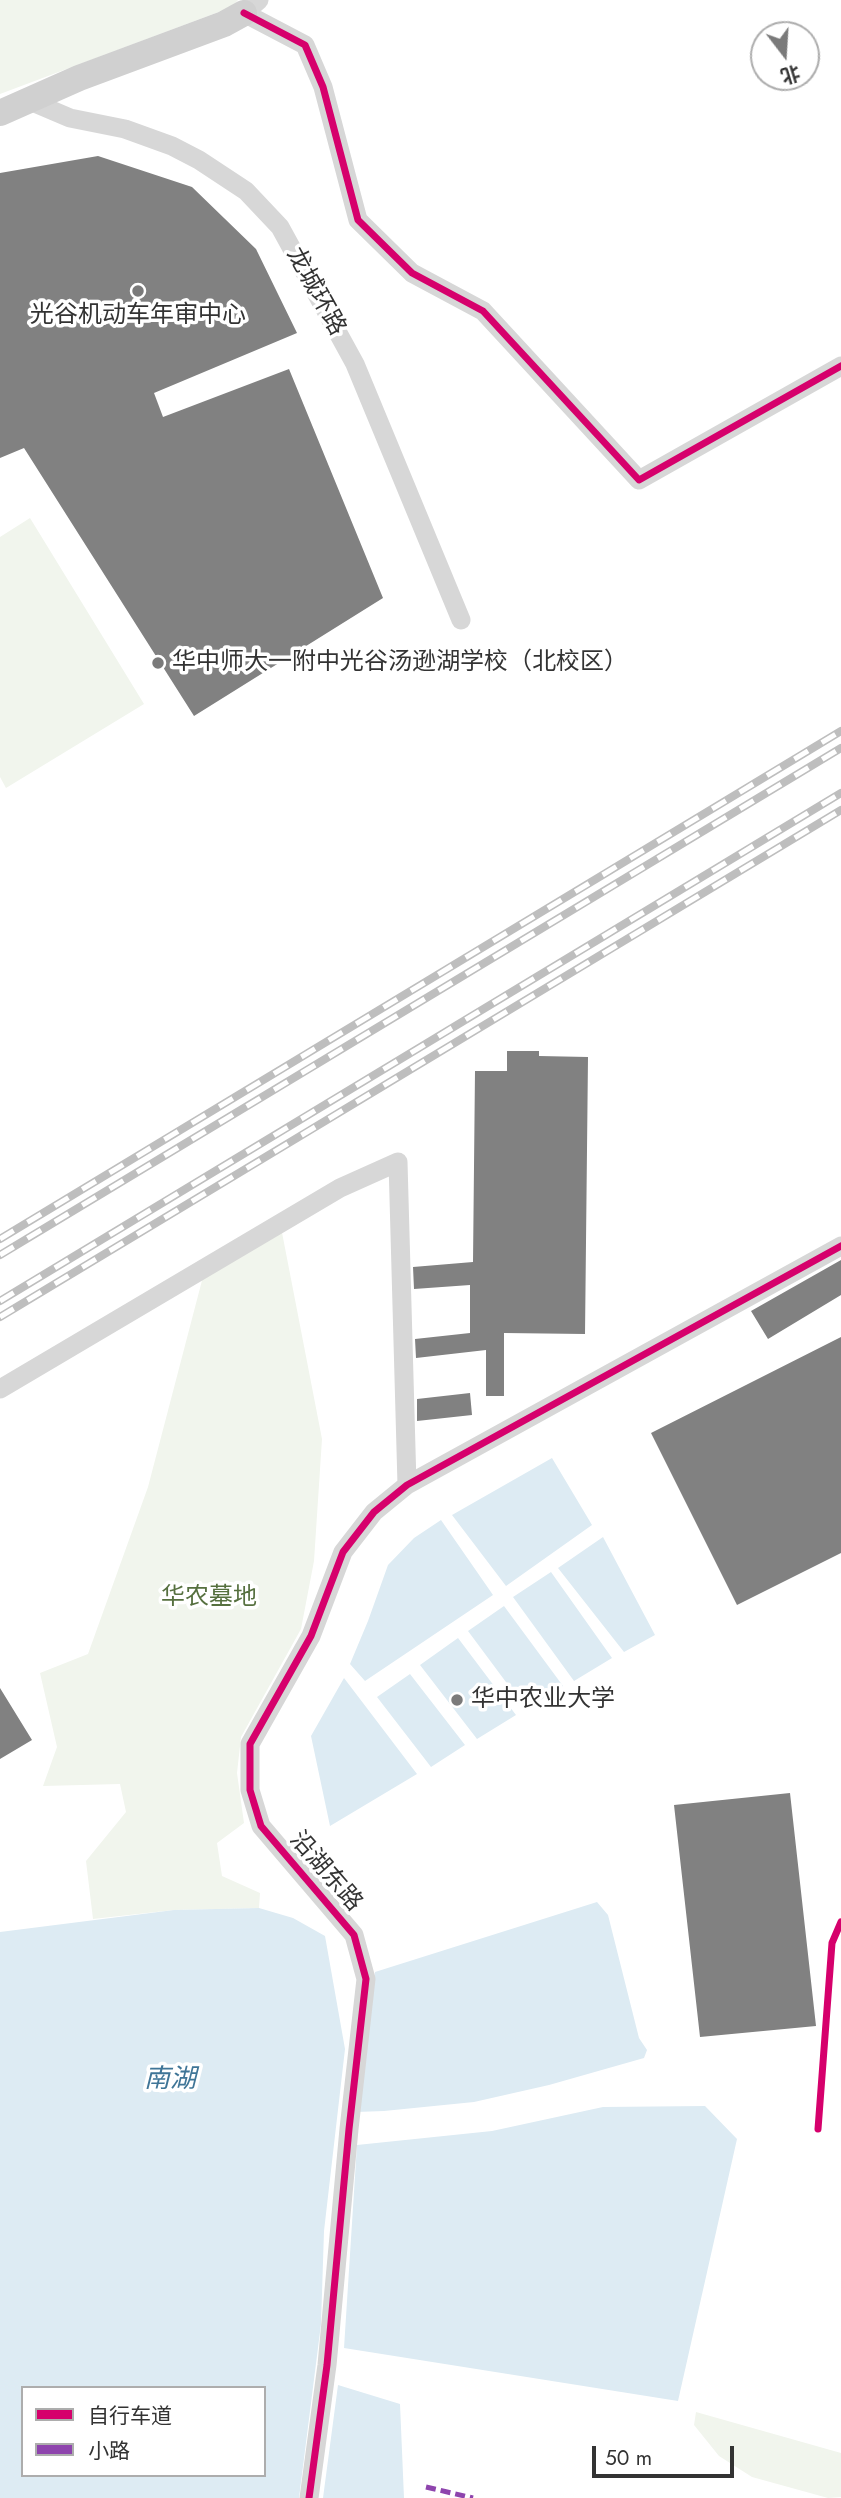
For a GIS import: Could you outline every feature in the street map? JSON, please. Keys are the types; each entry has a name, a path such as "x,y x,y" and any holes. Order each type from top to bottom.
{"street":[{"path":"0,113 79,78 224,23 252,6 304,45 323,87 358,220 412,273 483,311 639,480 841,366"},
{"name":"龙城环路","path":"30,101 71,118 125,130 190,155 246,191 280,228 355,364 461,620"},
{"path":"0,1389 340,1188 398,1162 407,1485"},
{"name":"沿湖东路","path":"309,2498 327,2365 366,1979 354,1935 261,1826 250,1790 250,1744 311,1636 343,1552 374,1512 407,1485 841,1246"}],"green space":[{"path":"0,0 238,0 232,7 0,94"},
{"path":"30,518 144,704 6,788 0,777 0,537"},
{"name":"华农墓地","path":"279,1217 322,1439 314,1561 301,1629 241,1737 237,1773 244,1823 217,1843 222,1876 260,1893 259,1908 174,1910 93,1919 86,1861 126,1812 120,1784 43,1786 57,1747 40,1673 88,1654 148,1487 205,1269"},
{"path":"696,2412 841,2453 841,2497 828,2498 752,2477 719,2456 694,2425"}],"water":[{"path":"552,1458 592,1525 506,1586 452,1515"},
{"path":"441,1520 493,1595 365,1681 350,1664 388,1565 414,1538"},
{"path":"603,1537 655,1635 624,1652 558,1568"},
{"path":"551,1572 612,1658 574,1681 513,1597"},
{"path":"504,1606 563,1686 526,1709 468,1631"},
{"path":"458,1638 516,1715 477,1739 420,1665"},
{"path":"410,1674 465,1745 431,1767 377,1697"},
{"path":"344,1678 417,1774 330,1826 311,1736"},
{"path":"597,1902 608,1915 639,2038 647,2050 644,2058 549,2085 474,2102 356,2112 375,1972"},
{"name":"南湖","path":"259,1908 293,1918 325,1936 345,2049 324,2231 321,2324 299,2498 0,2498 0,1932 174,1910"},
{"path":"705,2106 737,2139 678,2401 344,2348 357,2145 492,2131 603,2107"},
{"path":"338,2385 400,2404 404,2498 323,2498"}],"building":[{"path":"98,156 192,187 256,249 297,333 154,393 163,417 289,369 383,598 194,716 24,448 0,458 0,173"},
{"path":"507,1051 539,1051 539,1056 588,1057 585,1334 504,1333 504,1396 486,1396 486,1350 416,1358 415,1339 470,1333 470,1285 414,1289 413,1267 473,1262 475,1071 507,1071"},
{"path":"841,1260 841,1295 768,1339 751,1311"},
{"path":"841,1337 841,1553 737,1605 651,1433"},
{"path":"470,1393 472,1415 417,1421 417,1399"},
{"path":"0,1688 32,1740 0,1759"},
{"path":"790,1793 816,2026 700,2037 674,1805"}],"railway":[{"path":"0,1239 841,731"},
{"path":"0,1255 841,748"},
{"path":"0,1301 841,793"},
{"path":"0,1317 841,810"}],"marked path":[{"path":"426,2487 473,2498"}],"cycle path":[{"path":"244,13 305,45 323,87 358,220 412,273 483,311 639,480 841,366"},
{"path":"309,2498 327,2365 366,1979 354,1935 261,1826 250,1790 250,1744 311,1636 343,1552 374,1512 407,1485 841,1246"},
{"path":"818,2129 832,1943 841,1922"}],"place":[{"name":"光谷机动车年审中心","path":"138,291"},
{"name":"华中师大一附中光谷汤逊湖学校（北校区）","path":"158,663"},
{"name":"华中农业大学","path":"457,1700"}]}
